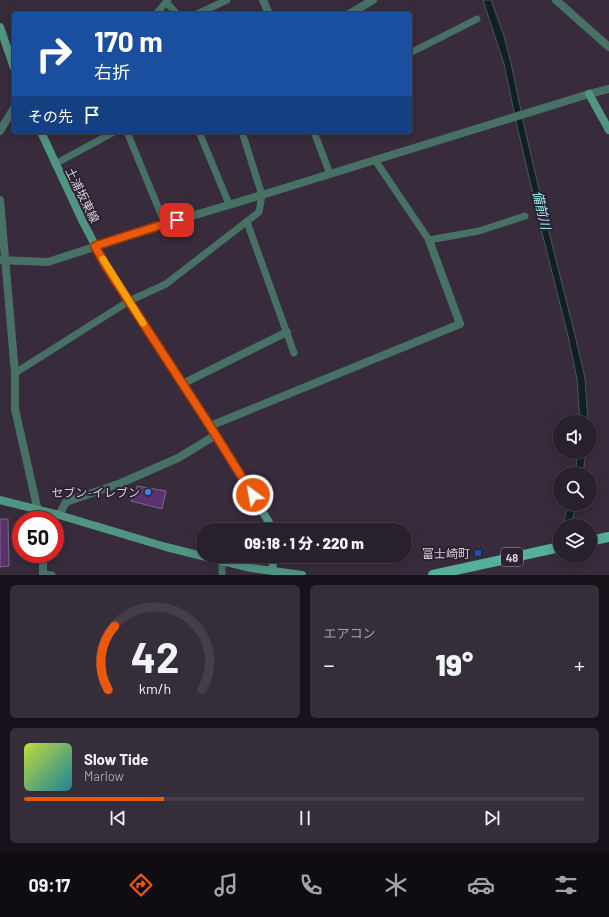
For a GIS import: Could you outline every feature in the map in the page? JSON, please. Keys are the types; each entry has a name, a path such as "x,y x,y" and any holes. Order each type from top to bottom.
{"main road":[{"path":"0,27 12,62"},
{"path":"589,94 609,130"},
{"name":"土浦坂東線","path":"42,134 95,246 210,426 269,523"},
{"path":"0,500 42,511"},
{"path":"64,516 196,555"},
{"path":"597,539 609,537"},
{"name":"48","path":"433,575 553,549"},
{"path":"228,563 302,575"},
{"path":"272,570 273,563"}],"street":[{"path":"264,0 268,12"},
{"path":"352,12 372,0"},
{"path":"556,0 609,47"},
{"path":"2,261 48,262 164,224 529,112 609,89"},
{"path":"0,131 12,111"},
{"path":"0,200 2,261 15,374 15,409 38,510"},
{"path":"210,426 460,324 429,240"},
{"path":"182,384 287,332"},
{"path":"61,511 66,502 121,483 178,458 216,436"},
{"path":"42,563 43,575"}],"lane":[{"path":"201,12 227,0"},
{"path":"158,12 167,1 175,12"},
{"path":"412,52 477,19"},
{"path":"55,164 110,134"},
{"path":"127,134 164,224"},
{"path":"200,134 229,204"},
{"path":"15,374 129,300 166,284 259,212 262,195 245,134"},
{"path":"315,134 330,174"},
{"path":"375,160 429,240 479,231 526,216"},
{"path":"247,222 294,353"},
{"path":"222,563 222,575"},
{"path":"43,575 52,575"}],"water":[{"name":"備前川","path":"483,0 491,0 504,36 511,63 550,236 585,378 588,415 580,415 577,379 568,336 543,237 504,64"},
{"path":"577,459 585,459 584,467 576,467"},
{"path":"566,511 574,511 573,519 565,519"}],"building":[{"path":"137,486 166,491 162,509 131,501 132,495 135,496"},
{"path":"0,519 8,519 9,566 0,567"}],"slow traffic":[{"path":"103,259 143,323"}],"place":[{"name":"セブン-イレブン","path":"148,492"},
{"name":"富士崎町","path":"478,553"}],"route":[{"path":"177,220 95,246 106,266 253,495"}]}
